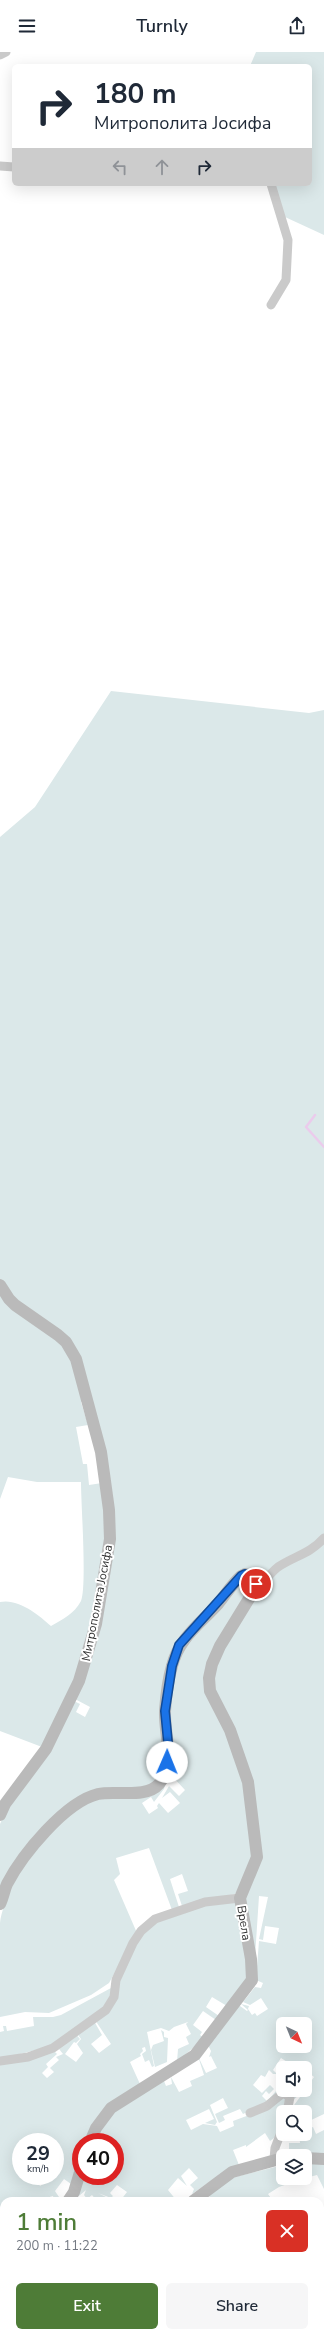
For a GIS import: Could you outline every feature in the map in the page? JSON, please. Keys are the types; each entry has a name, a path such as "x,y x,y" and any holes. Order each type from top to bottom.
{"street":[{"path":"0,55 6,52"},
{"path":"0,166 12,167"},
{"path":"270,305 286,280 288,240 272,186"},
{"name":"Митрополита Јосифа","path":"0,1285 9,1300 66,1342 76,1359 101,1452 109,1510 110,1538 96,1624 88,1658 46,1749 5,1804 0,1815"},
{"path":"240,1898 256,1856 248,1782 230,1730 210,1691 209,1678 212,1664 220,1646 256,1584 265,1581 280,1566 309,1551 324,1538"},
{"path":"0,1904 7,1884 28,1853 50,1827 86,1798 97,1795 144,1792 158,1786 165,1776 169,1753 165,1711 172,1666 179,1645 241,1576 245,1574 253,1576 256,1584"},
{"name":"Врела","path":"0,2061 28,2057 53,2048 106,2010 114,1997 116,1980 133,1943 141,1931 155,1919 205,1902 240,1898 253,1970 250,1984 195,2055 111,2108 94,2133"},
{"path":"250,2113 262,2108 284,2093 290,2097 288,2105"},
{"path":"276,2151 275,2148 278,2141"},
{"path":"312,2158 324,2159"},
{"path":"197,2197 232,2172 276,2160"},
{"path":"71,2197 76,2185"}],"shaded area":[{"path":"256,52 324,52 324,235 285,217 275,186 312,186 312,64 251,64"},
{"path":"111,691 309,713 324,710 324,2114 312,2120 312,2105 294,2105 300,2097 312,2097 312,2080 314,2077 312,2075 312,2061 286,2061 281,2058 279,2061 276,2061 276,2066 273,2070 276,2074 273,2074 269,2070 265,2077 261,2075 253,2085 262,2093 270,2085 274,2089 269,2094 266,2091 262,2096 267,2101 276,2091 276,2094 267,2103 243,2114 240,2109 223,2116 225,2120 219,2123 215,2114 228,2108 223,2098 210,2105 217,2122 215,2125 205,2123 214,2119 209,2109 186,2120 191,2130 203,2124 217,2126 220,2132 234,2126 233,2121 265,2109 281,2097 288,2097 287,2105 276,2105 276,2136 270,2141 265,2133 246,2147 246,2145 233,2150 239,2165 222,2173 192,2194 194,2189 190,2185 198,2178 189,2168 181,2176 187,2186 178,2178 168,2190 174,2197 123,2197 127,2192 117,2185 124,2185 124,2133 99,2133 106,2122 122,2105 131,2097 142,2091 164,2081 166,2086 172,2084 171,2077 179,2092 192,2086 190,2081 204,2075 198,2056 206,2073 217,2068 211,2056 209,2057 211,2051 208,2045 236,2007 240,2006 247,2011 248,2010 241,2004 249,2006 248,2009 252,2015 255,2013 257,2016 268,2009 261,1998 250,2005 243,2002 255,1987 261,1988 263,1983 256,1980 259,1941 276,1944 279,1928 265,1926 263,1940 259,1939 268,1897 259,1896 255,1957 245,1913 245,1895 247,1886 240,1887 235,1894 182,1906 178,1894 188,1891 182,1874 170,1879 179,1907 172,1910 149,1848 116,1858 120,1874 114,1880 137,1933 109,1983 91,1995 49,2013 25,2012 0,2017 0,1923 4,1906 12,1888 21,1869 33,1852 61,1821 92,1800 111,1796 138,1796 147,1794 156,1790 166,1782 164,1789 154,1802 151,1797 142,1803 149,1814 158,1808 157,1806 159,1803 168,1813 180,1803 170,1792 162,1798 169,1786 179,1796 185,1790 172,1776 171,1769 163,1765 158,1777 150,1785 130,1789 106,1789 94,1791 83,1796 58,1814 34,1839 14,1866 0,1894 0,1824 5,1813 50,1750 74,1701 80,1704 76,1712 85,1717 90,1707 75,1699 93,1653 106,1598 110,1569 113,1515 112,1492 108,1469 90,1401 81,1402 88,1425 76,1427 83,1464 87,1464 89,1485 102,1483 106,1540 84,1654 76,1677 42,1747 0,1731 0,1602 7,1601 28,1608 51,1626 68,1616 78,1606 83,1593 84,1579 81,1482 37,1482 8,1477 0,1499 0,837 35,807"},
{"path":"235,1901 249,1975 227,2006 212,1997 206,2007 219,2016 216,2020 203,2011 193,2025 202,2032 200,2035 204,2038 177,2062 178,2049 189,2044 186,2037 191,2034 186,2024 188,2022 174,2027 169,2031 161,2028 147,2032 154,2066 152,2067 149,2060 145,2062 142,2054 146,2051 145,2047 142,2048 143,2051 140,2054 141,2056 130,2062 140,2084 94,2133 72,2133 71,2184 64,2179 64,2133 12,2133 12,2185 60,2185 55,2191 59,2197 0,2197 0,2063 53,2050 57,2054 46,2064 48,2067 42,2073 47,2078 54,2072 50,2068 59,2060 56,2057 63,2054 59,2049 75,2033 80,2039 76,2043 74,2042 65,2054 76,2062 83,2053 77,2044 81,2039 76,2032 94,2021 102,2035 91,2044 99,2053 111,2044 95,2020 118,1985 137,1941 152,1923 204,1905"},
{"path":"111,1988 111,1995 104,2007 48,2047 0,2059 0,2032 4,2031 3,2026 6,2026 7,2031 34,2026 33,2017 53,2017 61,2015"},
{"path":"161,2030 164,2032 164,2037 168,2038 167,2062 155,2067 151,2050 153,2045 164,2041"},
{"path":"312,2127 316,2134 324,2130 324,2155 312,2153 312,2149 289,2149 289,2143 312,2141"},
{"path":"312,2161 324,2162 324,2189 317,2175 312,2176"},
{"path":"276,2167 276,2185 285,2185 268,2194 270,2197 210,2197 209,2193 231,2178"},
{"path":"80,2185 117,2185 110,2193 113,2196 112,2197 98,2193 106,2197 94,2197 92,2195 86,2197 84,2195 86,2190 78,2197 75,2197"}],"waterway":[{"path":"315,1115 306,1127 324,1147"}],"route":[{"path":"167,1762 169,1753 165,1711 168,1683 179,1645 197,1624 217,1605 235,1581 241,1576 250,1574 256,1580 256,1584"}]}
